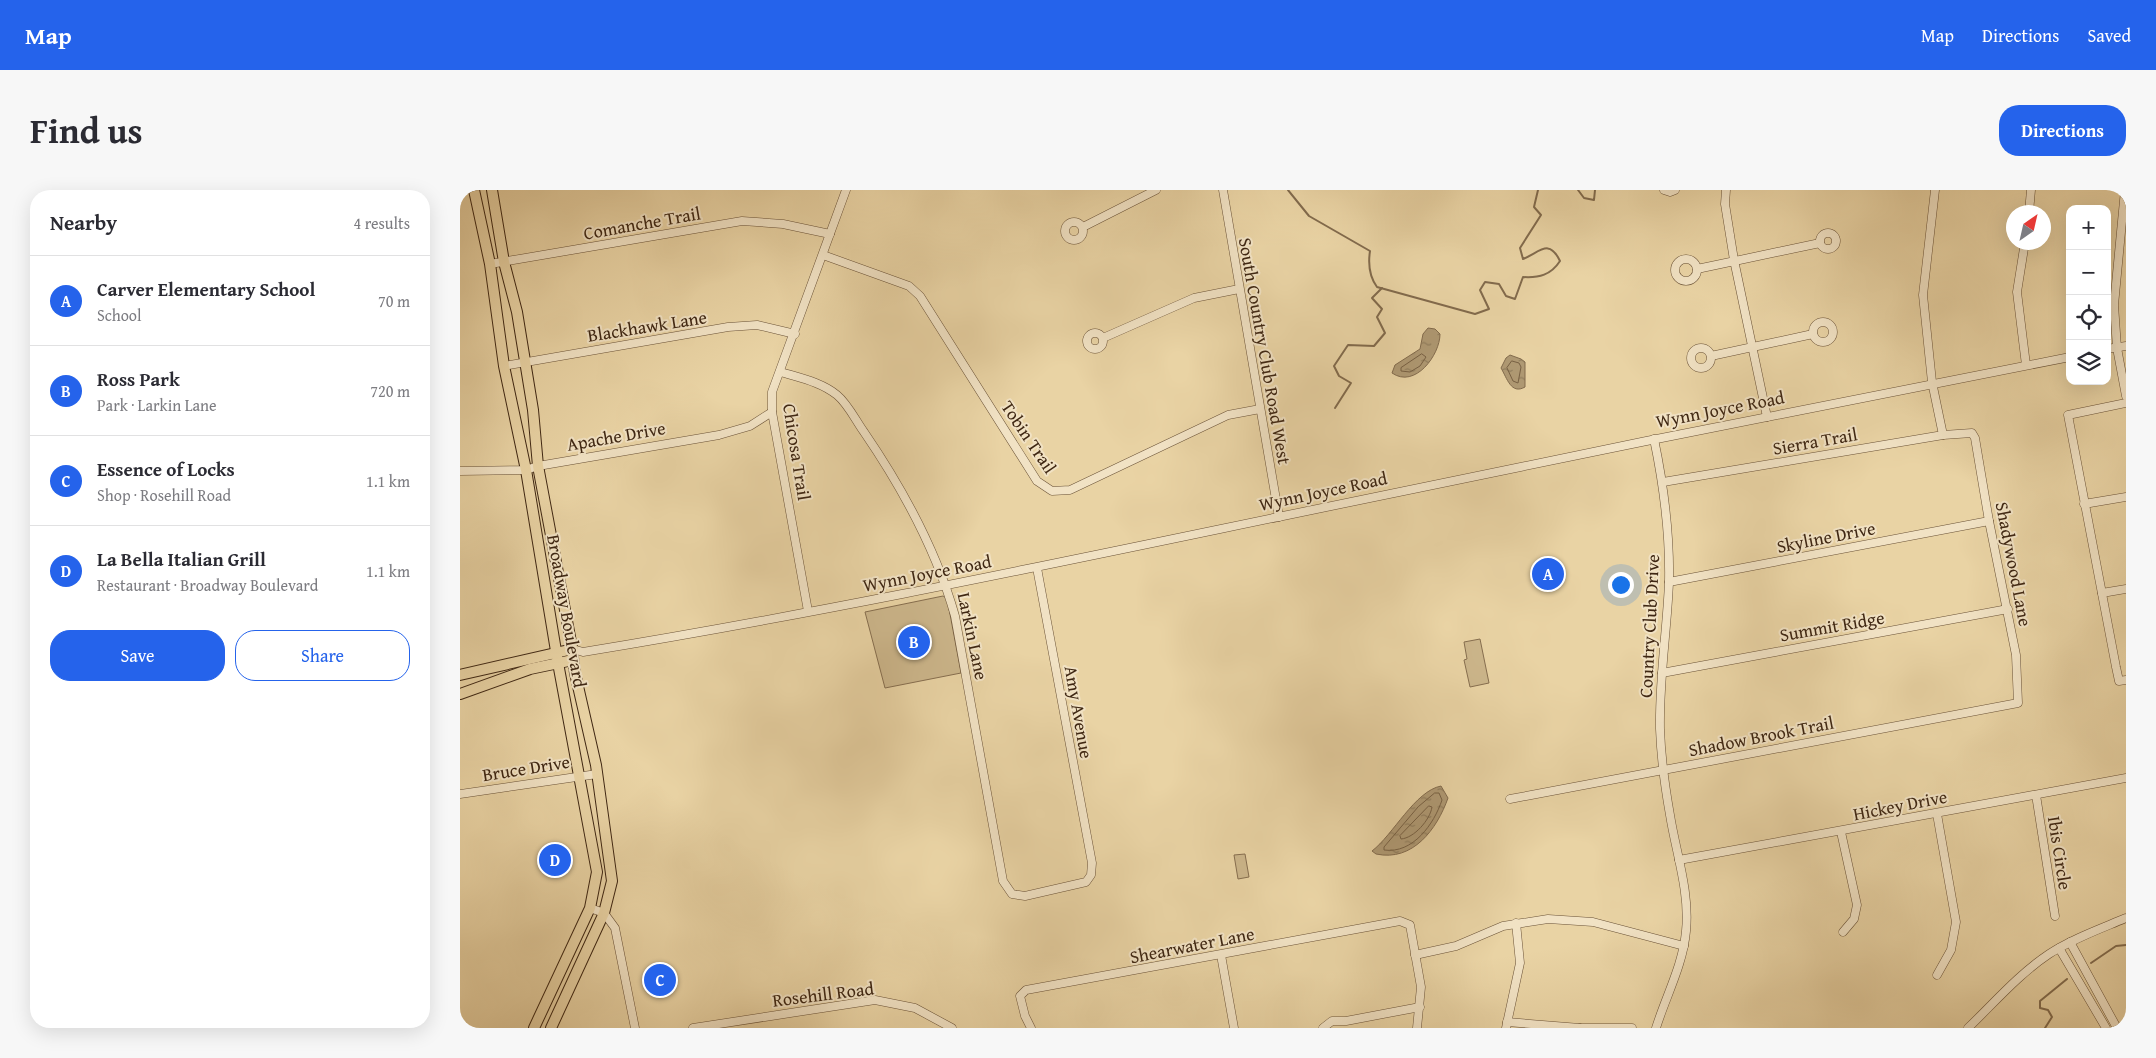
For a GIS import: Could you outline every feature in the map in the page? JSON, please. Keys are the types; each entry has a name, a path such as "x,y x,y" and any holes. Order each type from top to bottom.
{"main road":[{"name":"Broadway Boulevard","path":"474,190 490,264 504,366 526,470 558,663 597,872 590,908 534,1028"},
{"name":"Broadway Boulevard","path":"492,190 504,262 517,312 534,410 538,466 557,568 578,650 574,660 597,774 612,881 604,913 551,1028"},
{"path":"543,571 557,568"},
{"name":"Wynn Joyce Road","path":"460,675 557,651 578,650"},
{"path":"460,694 530,669 574,660"}],"street":[{"name":"Chicosa Trail","path":"808,611 772,412 772,392 795,334 846,190"},
{"path":"1083,227 1156,190"},
{"name":"South Country Club Road West","path":"1223,190 1279,517"},
{"path":"1664,190 1670,192 1675,190"},
{"path":"1726,190 1725,204 1734,260 1767,417"},
{"path":"1935,190 1923,295 1932,382 1943,435"},
{"path":"2030,205 2031,190"},
{"path":"2125,190 2114,306 2117,348 2126,396"},
{"name":"Comanche Trail","path":"490,264 742,221 783,224 830,234"},
{"path":"1697,269 1820,244"},
{"path":"2024,250 2017,292 2026,365"},
{"name":"Tobin Trail","path":"823,255 909,286 920,296 1037,481 1052,491 1070,490 1228,415 1260,410"},
{"path":"1103,338 1194,298 1239,289"},
{"name":"Blackhawk Lane","path":"504,366 728,327 757,325 795,334"},
{"path":"1711,356 1753,349 1812,334"},
{"path":"2111,349 2126,346"},
{"name":"Wynn Joyce Road","path":"578,650 947,587 1932,382 2066,358"},
{"name":"Larkin Lane","path":"781,372 821,385 838,396 881,458 918,520 947,587 966,674 1003,881"},
{"path":"2123,681 2102,593 2068,415 2126,403"},
{"name":"Apache Drive","path":"460,471 526,470 538,466 719,435 750,426 772,412"},
{"name":"Sierra Trail","path":"1663,482 1943,435 1972,433"},
{"name":"Shadywood Lane","path":"1972,433 1975,438 1989,521 2016,655 2018,703"},
{"name":"Country Club Drive","path":"1654,439 1663,482 1667,523 1668,582 1660,731 1670,815 1679,860 1686,912 1684,946 1656,1028"},
{"path":"2084,504 2126,497"},
{"name":"Skyline Drive","path":"1668,582 1989,521"},
{"name":"Amy Avenue","path":"1003,881 1012,894 1025,896 1086,882 1091,874 1092,863 1037,568"},
{"path":"2102,593 2126,589"},
{"name":"Summit Ridge","path":"1662,673 2008,609"},
{"name":"Shadow Brook Trail","path":"1510,800 2018,703"},
{"name":"Bruce Drive","path":"460,794 597,774"},
{"name":"Hickey Drive","path":"1679,860 1841,832 2126,778"},
{"name":"Ibis Circle","path":"2036,795 2055,916"},
{"path":"1937,814 1956,922 1951,950 1937,975"},
{"path":"1841,832 1857,905 1854,919 1843,932"},
{"path":"590,908 604,913 614,928 635,1028"},
{"path":"1968,1028 2012,985 2059,948 2126,918"},
{"path":"1417,1028 1420,987 1415,955 1456,946 1496,929 1516,923 1548,919 1578,920 1684,946"},
{"name":"Shearwater Lane","path":"1030,1028 1020,996 1026,990 1400,921 1410,924 1415,955"},
{"path":"1516,923 1520,963 1506,1025 1632,1028"},
{"path":"2070,942 2116,1028"},
{"path":"2059,948 2106,1028"},
{"path":"1221,955 1234,1028"},
{"name":"Rosehill Road","path":"693,1028 875,1000 916,1008 952,1028"},
{"path":"1323,1028 1332,1021 1346,1021 1420,1007"}],"shaded area":[{"path":"943,596 947,598 961,673 885,688 865,612"},
{"path":"1480,639 1489,683 1470,687 1464,660 1467,659 1464,642"},
{"path":"1245,854 1249,877 1238,879 1234,855"}],"water":[{"path":"1428,328 1435,329 1440,334 1436,351 1431,360 1425,367 1409,377 1401,377 1392,373 1395,365 1420,349 1423,334"},
{"path":"1510,355 1525,362 1525,387 1520,389 1516,389 1510,384 1501,368 1506,358"},
{"path":"1441,786 1448,798 1437,821 1422,841 1401,853 1389,855 1376,854 1372,851 1422,796"}],"waterway":[{"path":"1288,190 1309,216 1370,251 1370,270 1372,279 1377,287 1475,314 1489,309 1480,290 1485,282 1499,284 1506,296 1515,299 1523,277 1544,275 1553,270 1560,261 1556,254 1548,248 1539,250 1523,259 1520,248 1541,215 1534,207 1538,190"},
{"path":"1578,190 1584,198 1594,200 1595,190"},
{"path":"1335,408 1351,383 1339,376 1334,366 1348,345 1374,346 1385,333 1377,317 1382,309 1372,298 1382,288"},
{"path":"2091,963 2116,946 2126,945"},
{"path":"2045,1028 2052,1017 2048,1010 2040,1008 2040,1001 2067,979"}],"place":[{"name":"Carver Elementary School","path":"1548,574"},
{"name":"Ross Park","path":"914,642"},
{"name":"La Bella Italian Grill","path":"555,860"},
{"name":"Essence of Locks","path":"660,980"}]}
